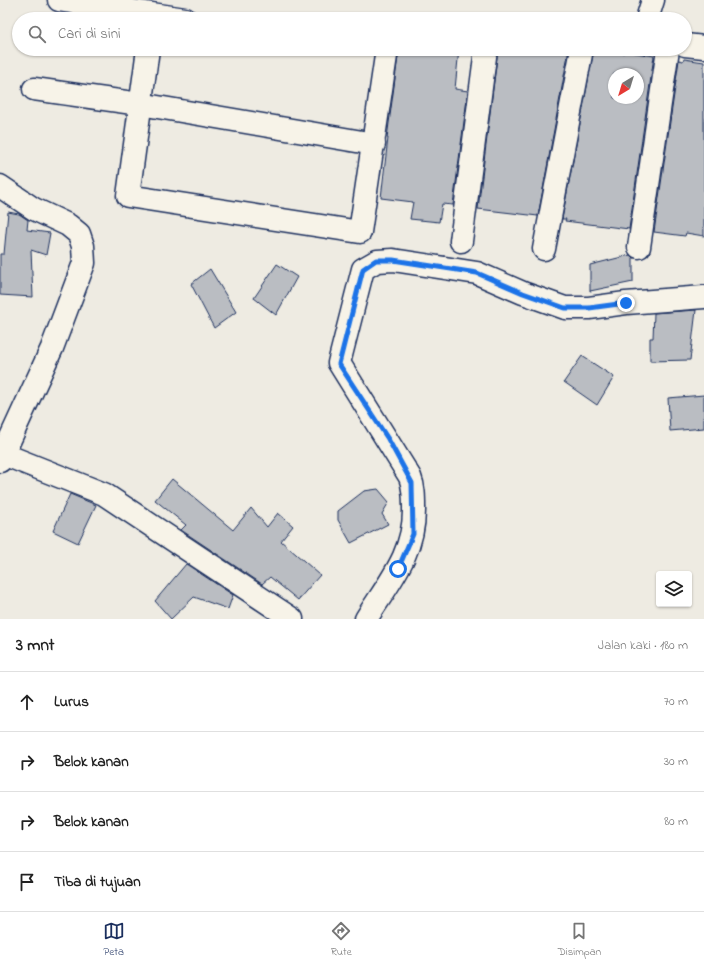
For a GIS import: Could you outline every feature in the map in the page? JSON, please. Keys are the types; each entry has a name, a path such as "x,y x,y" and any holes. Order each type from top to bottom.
{"street":[{"path":"59,0 125,12"},
{"path":"649,12 653,0"},
{"path":"692,46 704,47"},
{"path":"147,56 128,196 360,232 386,56"},
{"path":"461,242 485,56"},
{"path":"544,249 581,56"},
{"path":"639,247 667,56"},
{"path":"34,89 140,104 374,144"},
{"path":"0,186 34,209 68,225 80,234 83,246 84,263 52,348 1,457 104,494 292,619"},
{"path":"366,619 405,556 413,534 414,490 410,477 339,364 363,269 376,260 393,260 477,273 523,293 565,308 589,308 626,303 704,297"}],"building":[{"path":"398,56 458,56 455,89 468,91 453,205 442,204 439,222 410,219 413,202 381,198"},
{"path":"497,56 568,56 538,216 478,209"},
{"path":"593,56 654,56 629,229 565,221 566,219 562,219"},
{"path":"684,59 704,62 704,236 686,233 685,236 654,232 679,60 683,61"},
{"path":"8,212 19,214 28,220 27,230 50,233 46,255 31,250 33,297 0,295 0,254 4,254"},
{"path":"630,255 633,258 633,282 590,291 590,265"},
{"path":"277,264 297,277 276,315 254,298"},
{"path":"210,269 236,312 214,328 191,284"},
{"path":"696,310 690,360 650,361 650,338 653,338 654,313"},
{"path":"582,356 614,377 597,405 564,382"},
{"path":"704,395 704,428 670,431 668,398"},
{"path":"172,479 233,530 251,508 267,527 278,513 293,526 281,541 320,575 298,600 270,577 262,584 181,530 186,525 155,500"},
{"path":"378,489 389,502 382,514 388,524 351,543 338,520 338,511 364,491"},
{"path":"70,494 96,505 78,543 53,531"},
{"path":"186,564 233,595 228,609 194,597 171,619 155,601"}],"route":[{"path":"398,569 405,556 413,534 414,490 412,483 388,439 339,364 339,358 363,269 376,260 393,260 477,273 523,293 565,308 589,308 626,303"}]}
